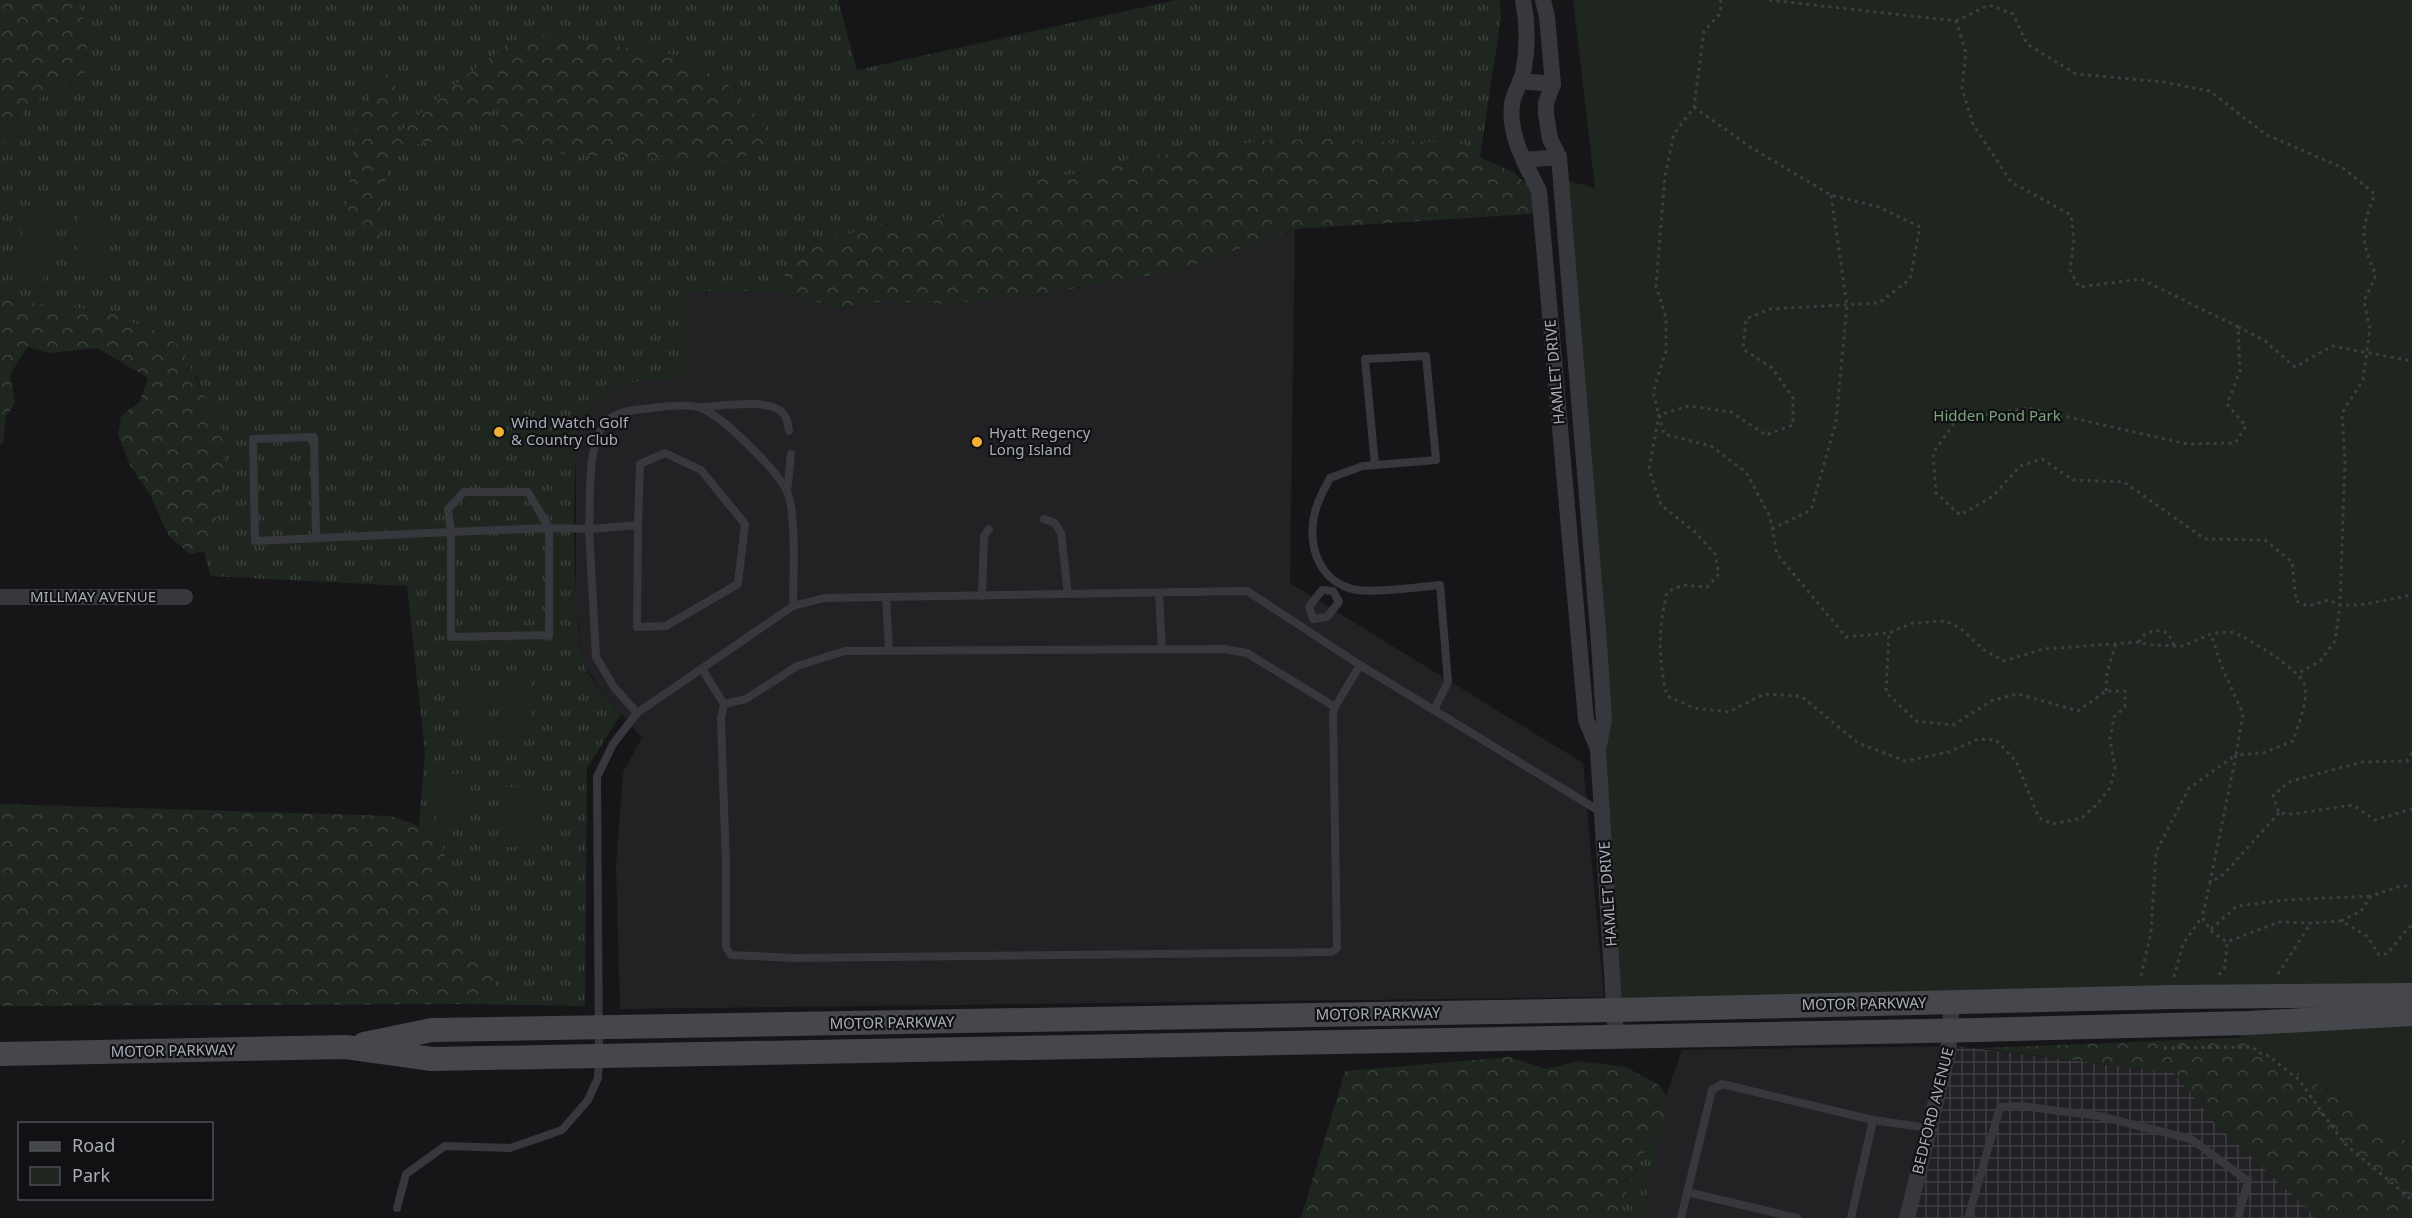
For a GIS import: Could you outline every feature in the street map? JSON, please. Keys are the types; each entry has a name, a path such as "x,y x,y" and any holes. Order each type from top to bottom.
{"main road":[{"name":"MOTOR PARKWAY","path":"346,1047 432,1030 1615,1010 2194,997 2412,995"},
{"name":"MOTOR PARKWAY","path":"0,1054 346,1047 432,1059 1951,1031 2248,1023 2412,1014"}],"street":[{"name":"HAMLET DRIVE","path":"1523,0 1528,24 1526,50 1520,81 1512,105 1518,151 1539,191 1586,720 1598,750"},
{"name":"HAMLET DRIVE","path":"1544,0 1553,84 1546,103 1546,114 1550,139 1559,157 1600,654 1604,720 1598,750 1616,1038"},
{"path":"1520,81 1553,84"},
{"path":"1524,160 1559,157"},
{"name":"MILLMAY AVENUE","path":"0,597 185,597"},
{"name":"BEDFORD AVENUE","path":"1907,1218 1951,1031 1952,1002"}],"lane":[{"path":"1304,628 1313,619 1327,617 1339,602 1336,588 1326,575 1315,553 1313,530 1317,504 1330,478 1345,471 1375,465 1436,460 1426,356 1365,359 1375,465"},
{"path":"637,713 614,687 596,657 589,529 593,445 607,422 626,411 657,407 764,404 776,407 784,414 789,430"},
{"path":"702,407 724,422 758,455 787,491"},
{"path":"316,538 314,437 253,439 255,541 549,528 589,529 638,525"},
{"path":"665,453 701,470 745,524 738,584 666,626 638,627 638,525 640,464 665,453"},
{"path":"791,454 787,491 791,514 793,606"},
{"path":"464,492 528,492 549,528 549,635 451,637 451,532 448,509 464,492"},
{"path":"1044,519 1055,523 1061,533 1068,594"},
{"path":"982,596 984,536 989,529"},
{"path":"1313,619 1309,607 1322,590 1336,588 1359,591 1440,585 1448,682 1434,710"},
{"path":"397,1208 406,1174 445,1146 510,1148 562,1130 588,1100 598,1078 600,1027 597,777 613,744 637,713 793,606 824,598 1247,591 1360,665 1602,813"},
{"path":"1159,593 1162,649"},
{"path":"886,597 889,650"},
{"path":"724,704 746,699 797,666 844,651 1230,649 1247,653 1335,707"},
{"path":"702,669 724,704 721,718 726,947 731,956 795,957 1332,952 1337,948 1335,707 1360,665"},
{"path":"1681,1218 1712,1090 1722,1084 1873,1120 1929,1128"},
{"path":"1968,1218 2000,1107 2021,1106 2098,1116 2192,1138 2248,1181 2238,1218"},
{"path":"1851,1218 1873,1120"},
{"path":"1687,1192 1797,1218"}],"path":[{"path":"1720,0 1722,4 1719,15 1704,31 1694,107 1674,134 1665,176 1656,286 1666,318 1666,351 1653,392 1664,434 1711,446 1746,472 1770,517 1777,554 1846,637 1889,633 1913,623 1945,621 1960,628 1984,650 2004,662 2044,649 2139,642 2150,645 2182,646 2211,634 2231,632 2249,639 2297,674 2305,684 2305,699 2294,741 2263,753 2236,754 2189,788 2156,852 2151,932 2140,981"},
{"path":"1768,0 1956,21 1989,5 2013,14 2027,44 2076,74 2163,82 2210,91 2265,134 2343,168 2375,194 2364,222 2364,249 2376,275 2364,301 2370,328 2368,353 2363,380 2342,413 2345,461 2340,605 2335,641 2320,661 2297,674"},
{"path":"1956,21 1966,53 1962,88 1973,124 2011,182 2071,215 2074,239 2070,270 2079,287 2141,279 2264,340 2295,367 2332,346 2412,361"},
{"path":"1659,415 1689,406 1731,412 1766,435 1793,425 1793,398 1772,368 1743,349 1746,319 1770,309 1879,303 1910,279 1920,227 1879,207 1831,195 1750,147 1694,107"},
{"path":"1772,529 1811,510 1836,422 1847,305 1831,195"},
{"path":"2238,327 2240,371 2227,404 2246,426 2235,443 2187,444 2029,408 1958,419 1933,453 1936,493 1960,515 1993,496 2020,466 2042,459 2073,480 2124,482 2205,539 2265,540 2292,562 2296,601 2308,606 2328,600 2340,605 2360,604 2412,595"},
{"path":"1659,415 1650,469 1661,505 1695,532 1715,554 1719,574 1707,587 1683,585 1667,592 1660,623 1661,672 1667,696 1694,708 1729,712 1764,694 1801,696 1858,744 1905,761 1949,752 1978,739 1996,740 2016,761 2039,818 2053,824 2082,818 2110,788 2115,768 2110,739 2114,717 2125,707 2125,691 2106,691 2078,711 2019,694 1994,700 1953,725 1916,721 1886,692 1889,633"},
{"path":"2139,642 2142,636 2155,630 2168,633 2174,645"},
{"path":"2174,979 2183,944 2202,917 2243,714 2221,665 2211,634"},
{"path":"2106,691 2107,673 2116,643"},
{"path":"2279,813 2273,795 2291,781 2362,762 2407,760 2412,753"},
{"path":"2279,813 2294,814 2353,805 2375,820 2412,809"},
{"path":"2210,883 2224,874 2279,813"},
{"path":"2211,929 2237,906 2284,900 2371,896 2401,886 2412,886"},
{"path":"2227,942 2279,922 2340,921 2361,911 2371,896"},
{"path":"2202,917 2211,929 2227,942"},
{"path":"2340,921 2367,936 2379,955 2387,954 2409,927 2412,927"},
{"path":"2275,980 2284,962 2311,923"},
{"path":"2214,981 2225,967 2227,942"},
{"path":"2219,1047 2253,1047 2257,1052 2269,1056 2299,1080 2344,1143 2412,1200"}],"shaded area":[{"path":"1295,229 1290,583 1583,763 1604,997 620,1009 616,867 623,772 642,738 600,689 582,661 576,603 576,444 583,417 606,393 626,383 641,380 685,379 684,291 779,291 839,308 884,301 945,304 1046,294 1111,281 1174,272"},
{"path":"1955,1046 1912,1218 1642,1218 1666,1096 1682,1050"},
{"path":"1955,1046 2174,1073 2215,1123 2317,1218 1912,1218"}],"green space":[{"path":"0,0 78,0 88,43 84,74 29,104 0,147"},
{"name":"Wind Watch Golf & Country Club","path":"78,0 838,0 857,70 1176,0 1500,0 1501,18 1480,157 1465,145 1427,142 1271,140 1128,159 1110,168 993,188 952,214 921,225 880,224 790,261 779,291 684,291 685,379 637,381 616,388 584,415 579,433 574,495 574,534 579,639 584,665 598,688 621,714 587,768 585,1006 461,1004 491,996 497,969 477,955 453,927 453,896 441,840 419,826 425,752 407,586 210,576 204,551 215,527 222,470 208,406 196,376 161,332 127,321 112,312 10,300 0,294 0,147 29,104 84,74 88,43"},
{"name":"Hidden Pond Park","path":"1573,0 2412,0 2412,995 1615,1010 1562,179 1595,188"},
{"path":"543,35 568,36 596,43 682,56 728,85 761,121 772,140 758,152 737,159 706,162 525,151 504,134 498,107 449,136 424,143 395,143 381,207 382,246 360,232 346,206 356,131 372,93 389,71 399,97 397,134 446,91 508,44"},
{"path":"1331,139 1465,145 1480,157 1513,172 1545,201 1537,211 1530,214 1295,229 1174,272 1111,281 1046,294 945,304 884,301 839,308 779,291 790,261 822,242 880,224 921,225 952,214 993,188 1110,168 1128,159 1271,140"},
{"path":"31,196 48,197 48,208 54,208 50,274 44,273 43,284 26,283 27,273 20,272 24,206 30,207"},
{"path":"79,209 110,211 106,277 75,275"},
{"path":"0,294 10,300 112,312 127,321 161,332 181,348 225,438 222,488 215,527 204,551 190,554 169,536 151,496 131,467 118,435 121,416 140,401 148,378 97,348 50,353 27,347 10,375 15,403 6,416 3,442 0,445"},
{"path":"488,673 489,739 459,739 458,674"},
{"path":"530,673 531,739 501,739 500,674"},
{"path":"463,773 469,822 437,826 430,777"},
{"path":"500,787 534,787 534,847 500,847"},
{"path":"0,804 391,816 419,826 441,840 453,896 453,927 477,955 497,968 491,996 461,1004 0,1006"},
{"path":"2412,1014 2412,1145 2231,1030"},
{"path":"2412,1031 2412,1218 2317,1218 2215,1123 2174,1073 1978,1048"},
{"path":"1509,1057 1546,1069 1578,1061 1626,1067 1659,1085 1666,1096 1665,1110 1631,1179 1618,1218 1301,1218 1345,1071"},
{"path":"1665,1110 1642,1218 1618,1218 1631,1179"}],"place":[{"name":"Wind Watch Golf & Country Club","path":"499,432"},
{"name":"Hyatt Regency Long Island","path":"977,442"}]}
